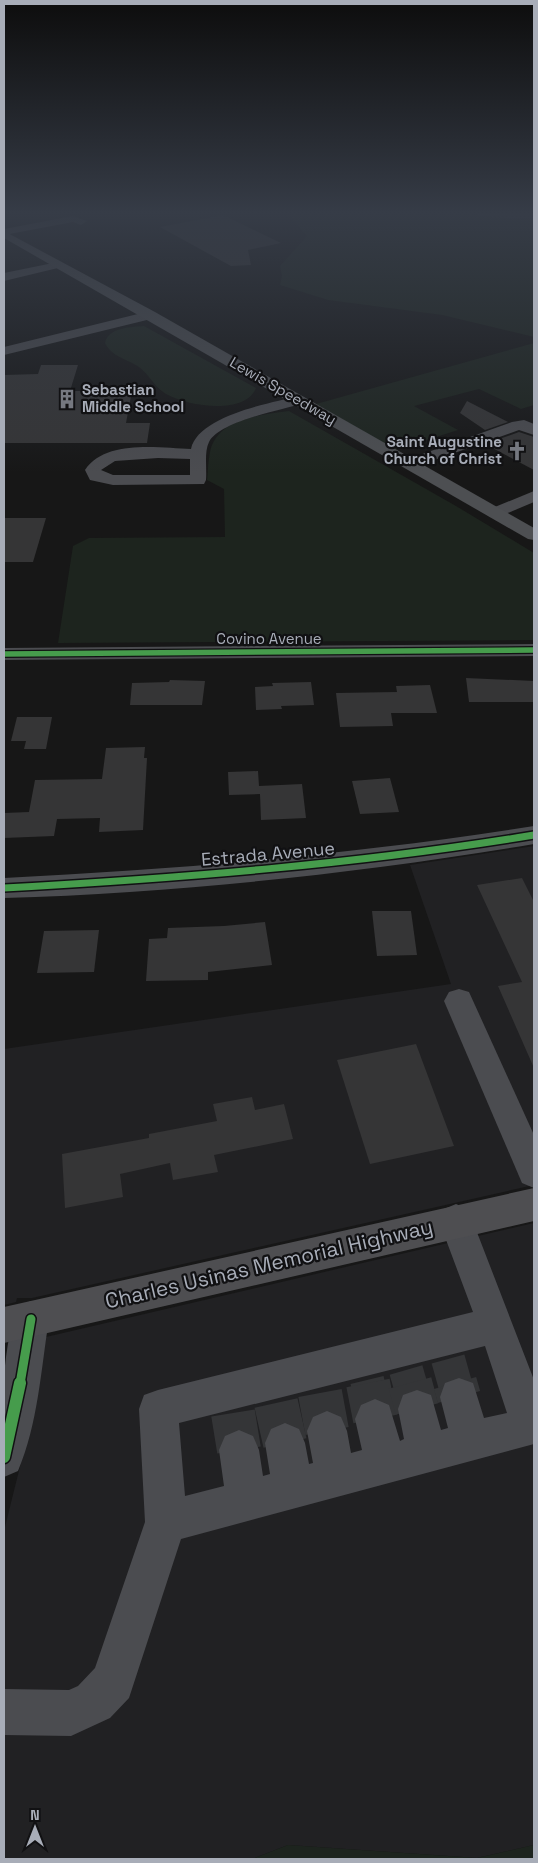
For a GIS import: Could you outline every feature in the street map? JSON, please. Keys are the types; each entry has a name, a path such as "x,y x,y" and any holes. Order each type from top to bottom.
{"highway":[{"name":"Charles Usinas Memorial Highway","path":"17,1322 534,1204"}],"main road":[{"name":"Lewis Speedway","path":"120,299 534,535"}],"street":[{"path":"4,351 150,315"},
{"path":"200,454 116,454 99,461 94,467 93,473 101,478 114,480 198,480 201,443 211,431 219,426 299,400"},
{"path":"409,464 517,426 524,425 534,430"},
{"path":"496,513 534,496"},
{"name":"Covino Avenue","path":"4,654 534,650"},
{"name":"Estrada Avenue","path":"4,888 112,883 246,872 377,858 534,835"},
{"path":"459,1001 534,1172"},
{"path":"166,1522 531,1426 496,1325 456,1221"},
{"path":"4,1456 16,1407 17,1322"},
{"path":"4,1712 71,1713 94,1702 113,1682 166,1522 158,1409 233,1419 273,1392 317,1383 445,1349 496,1325"},
{"path":"459,1397 471,1442"},
{"path":"417,1409 427,1453"},
{"path":"233,1419 246,1501"},
{"path":"375,1419 385,1464"},
{"path":"327,1431 335,1477"},
{"path":"285,1443 293,1488"}],"shaded area":[{"path":"325,299 534,299 534,337 442,315"},
{"path":"144,326 256,388 250,397 240,402 215,406 187,402 166,394 158,388 143,370 116,355 105,343 107,338 115,331"},
{"path":"534,343 534,405 521,409 479,389 414,406 458,430 395,450 316,404"},
{"path":"289,411 456,506 534,553 534,640 58,643 73,546 89,538 225,537 224,489 207,480 209,455 214,441 221,432 242,420"},
{"path":"534,846 534,1185 32,1298 17,1298 16,1302 4,1305 4,1049 451,984 410,865"},
{"path":"534,1223 534,1845 477,1858 288,1845 252,1859 4,1859 4,1531 34,1410 46,1337"},
{"path":"288,1845 477,1858 534,1845 534,1859 252,1859"}],"building":[{"name":"Sebastian Middle School","path":"41,365 78,365 70,391 132,391 126,423 150,423 147,443 4,443 4,375 38,374"},
{"path":"467,401 508,422 485,430 460,413"},
{"name":"Saint Augustine Church of Christ","path":"519,432 534,437 534,470 485,444"},
{"path":"4,518 46,518 33,562 4,562"},
{"path":"466,678 534,681 534,702 469,702"},
{"path":"170,680 205,681 202,705 130,705 132,683 169,682"},
{"path":"311,682 314,705 281,706 282,709 256,710 255,687 273,686 272,683"},
{"path":"430,685 437,713 391,713 393,726 340,727 336,693 397,692 396,686"},
{"path":"17,717 52,717 46,749 24,749 26,741 11,741"},
{"path":"145,747 144,758 147,758 143,830 99,832 100,818 57,819 54,836 4,838 4,813 29,812 35,780 102,779 106,748"},
{"path":"258,771 259,786 302,784 306,818 261,820 260,794 229,795 228,772"},
{"path":"390,778 399,812 360,814 352,781"},
{"path":"522,878 534,902 534,1068 498,986 522,982 477,885"},
{"path":"372,911 411,911 417,955 377,956"},
{"path":"265,922 272,965 208,972 208,980 146,981 149,939 167,938 168,928"},
{"path":"99,930 94,972 37,973 44,931"},
{"path":"416,1044 454,1146 370,1164 337,1060"},
{"path":"252,1097 255,1110 284,1104 293,1139 214,1155 218,1172 173,1180 170,1163 120,1174 123,1197 65,1208 62,1154 149,1138 149,1134 217,1121 213,1104"}],"tunnel":[{"path":"448,1359 455,1384"},
{"path":"406,1370 410,1384"},
{"path":"367,1380 368,1384"},
{"path":"368,1383 375,1419"},
{"path":"410,1383 417,1409"},
{"path":"455,1383 459,1397"},
{"path":"320,1393 327,1431"},
{"path":"276,1403 285,1443"},
{"path":"233,1413 239,1450"}],"cycle path":[{"path":"4,654 534,650"},
{"path":"4,888 270,870 402,855 534,835"},
{"path":"4,1457 16,1407 31,1319"}],"place":[{"name":"Sebastian Middle School","path":"67,399"},
{"name":"Saint Augustine Church of Christ","path":"517,451"}]}
